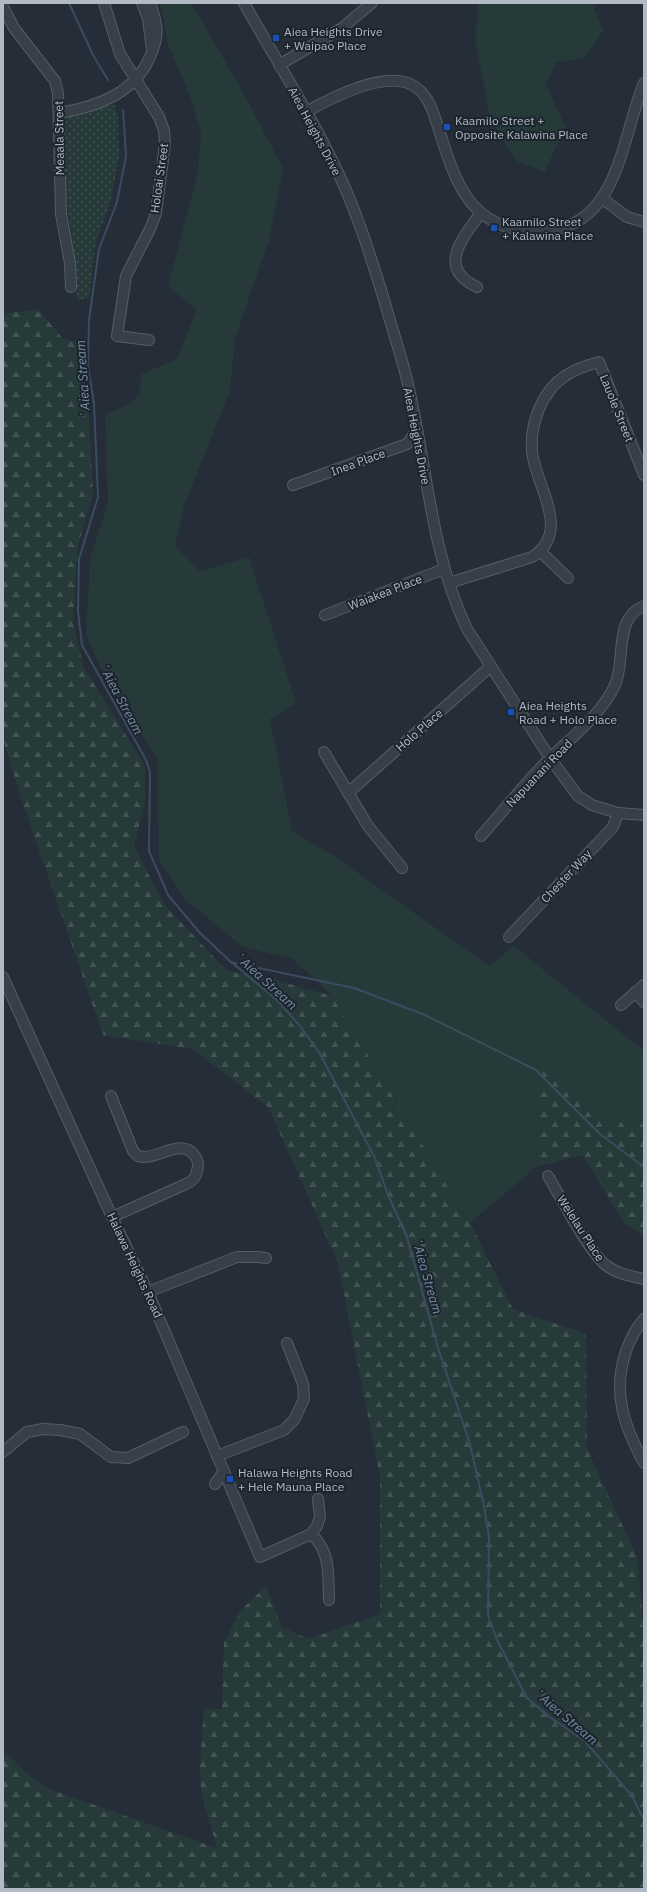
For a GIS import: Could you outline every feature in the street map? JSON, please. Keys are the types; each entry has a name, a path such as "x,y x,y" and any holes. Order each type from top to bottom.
{"street":[{"name":"Holoai Street","path":"104,3 120,54 159,117 164,130 165,144 156,213 151,227 126,276 117,336 149,340"},
{"path":"142,3 148,19 152,53"},
{"path":"59,113 86,108 105,100 117,94 136,80 144,71 157,38 157,27 150,3"},
{"name":"Aiea Heights Drive","path":"244,3 332,159 367,244 404,368 444,569 467,629 490,667 550,758 578,796 592,805 618,813 644,814"},
{"path":"279,65 342,28 372,3"},
{"name":"Meaala Street","path":"3,6 14,28 55,81 58,93 61,214 70,263 71,287"},
{"path":"306,112 355,89 372,84 388,81 410,84 425,96 432,109 457,183 480,214 492,222 507,227 524,231 542,232 561,228 576,222 590,213 602,199 614,178 644,83"},
{"path":"602,199 627,217 644,222"},
{"path":"477,287 462,278 455,258 460,242 480,214"},
{"name":"Lauole Street","path":"540,551 549,540 551,527 549,509 532,452 533,432 537,412 549,391 565,376 583,367 599,362 644,476"},
{"name":"Inea Place","path":"293,485 407,444 414,434 418,433"},
{"path":"449,583 532,557 540,551 568,578"},
{"name":"Waiakea Place","path":"325,615 444,569"},
{"name":"Napuanani Road","path":"481,836 550,758 571,741 605,702 615,684 624,630 633,613 644,606"},
{"name":"Holo Place","path":"348,793 490,667"},
{"path":"324,752 368,826 402,868"},
{"name":"Chester Way","path":"509,937 613,827 618,813"},
{"name":"Halawa Heights Road","path":"3,977 112,1217 148,1292 260,1557 311,1534"},
{"path":"621,1004 644,985"},
{"path":"636,992 644,1002"},
{"path":"111,1096 133,1151 138,1156 151,1157 177,1148 184,1148 192,1152 197,1160 198,1170 194,1179 186,1184 112,1217"},
{"name":"Welelau Place","path":"548,1176 593,1249 606,1265 623,1275 644,1279"},
{"path":"148,1292 237,1257 266,1258"},
{"path":"644,1319 630,1342 622,1364 620,1384 621,1404 625,1423 644,1463"},
{"path":"217,1456 284,1430 294,1420 304,1399 303,1384 287,1343"},
{"path":"3,1452 27,1432 43,1429 60,1430 80,1434 111,1457 128,1458 183,1432"},
{"path":"215,1484 224,1471"},
{"path":"318,1499 320,1517 317,1526 311,1534 324,1551 328,1564 329,1600"}],"green space":[{"path":"159,3 191,3 239,85 283,168 269,240 235,339 230,390 184,506 175,546 200,571 249,557 296,703 270,719 292,831 337,858 489,966 514,946 644,1051 644,1125 598,1120 540,1065 536,1167 470,1223 332,996 293,959 243,947 186,900 159,860 157,758 111,690 86,635 90,560 108,502 105,414 129,405 140,393 141,374 176,360 197,310 168,286 198,173 201,134 192,101 167,42 163,13"},
{"path":"479,3 592,3 603,31 585,58 556,62 546,85 565,126 545,172 516,161 490,118 475,40"},
{"path":"114,104 118,116 119,157 110,204 96,241 89,298 77,301 76,265 68,210 64,124 70,117"},
{"path":"38,309 63,339 85,344 93,495 78,545 73,623 84,668 145,766 145,802 134,846 163,903 227,971 272,979 332,996 470,1223 513,1309 586,1334 587,1449 638,1559 644,1643 644,1889 3,1889 3,1751 39,1783 52,1790 217,1848 201,1791 200,1764 204,1709 222,1709 224,1642 241,1610 266,1586 282,1627 308,1639 380,1614 380,1477 338,1263 268,1107 192,1049 103,1035 22,801 3,739 3,314"},
{"path":"540,1064 598,1120 644,1124 644,1235 625,1224 583,1155 536,1167"}],"waterway":[{"name":"ʻAiea Stream","path":"69,3 93,55 108,80"},
{"name":"ʻAiea Stream","path":"123,110 126,156 117,202 99,249 89,320 88,367 94,403 98,497 79,559 78,611 82,645 146,760 150,772 149,851 168,895 200,933 230,961 278,1001 300,1026 320,1054 374,1156 388,1195 407,1237 438,1348 470,1444 484,1506 489,1537 488,1615 497,1640 527,1698 551,1718 585,1741 632,1796 644,1820"},
{"path":"230,962 354,988 425,1015 536,1070 600,1134 640,1164 644,1165"}],"place":[{"name":"Aiea Heights Drive + Waipao Place","path":"276,38"},
{"name":"Kaamilo Street + Opposite Kalawina Place","path":"447,127"},
{"name":"Kaamilo Street + Kalawina Place","path":"494,228"},
{"name":"Aiea Heights Road + Holo Place","path":"511,712"},
{"name":"Halawa Heights Road + Hele Mauna Place","path":"230,1479"}]}
